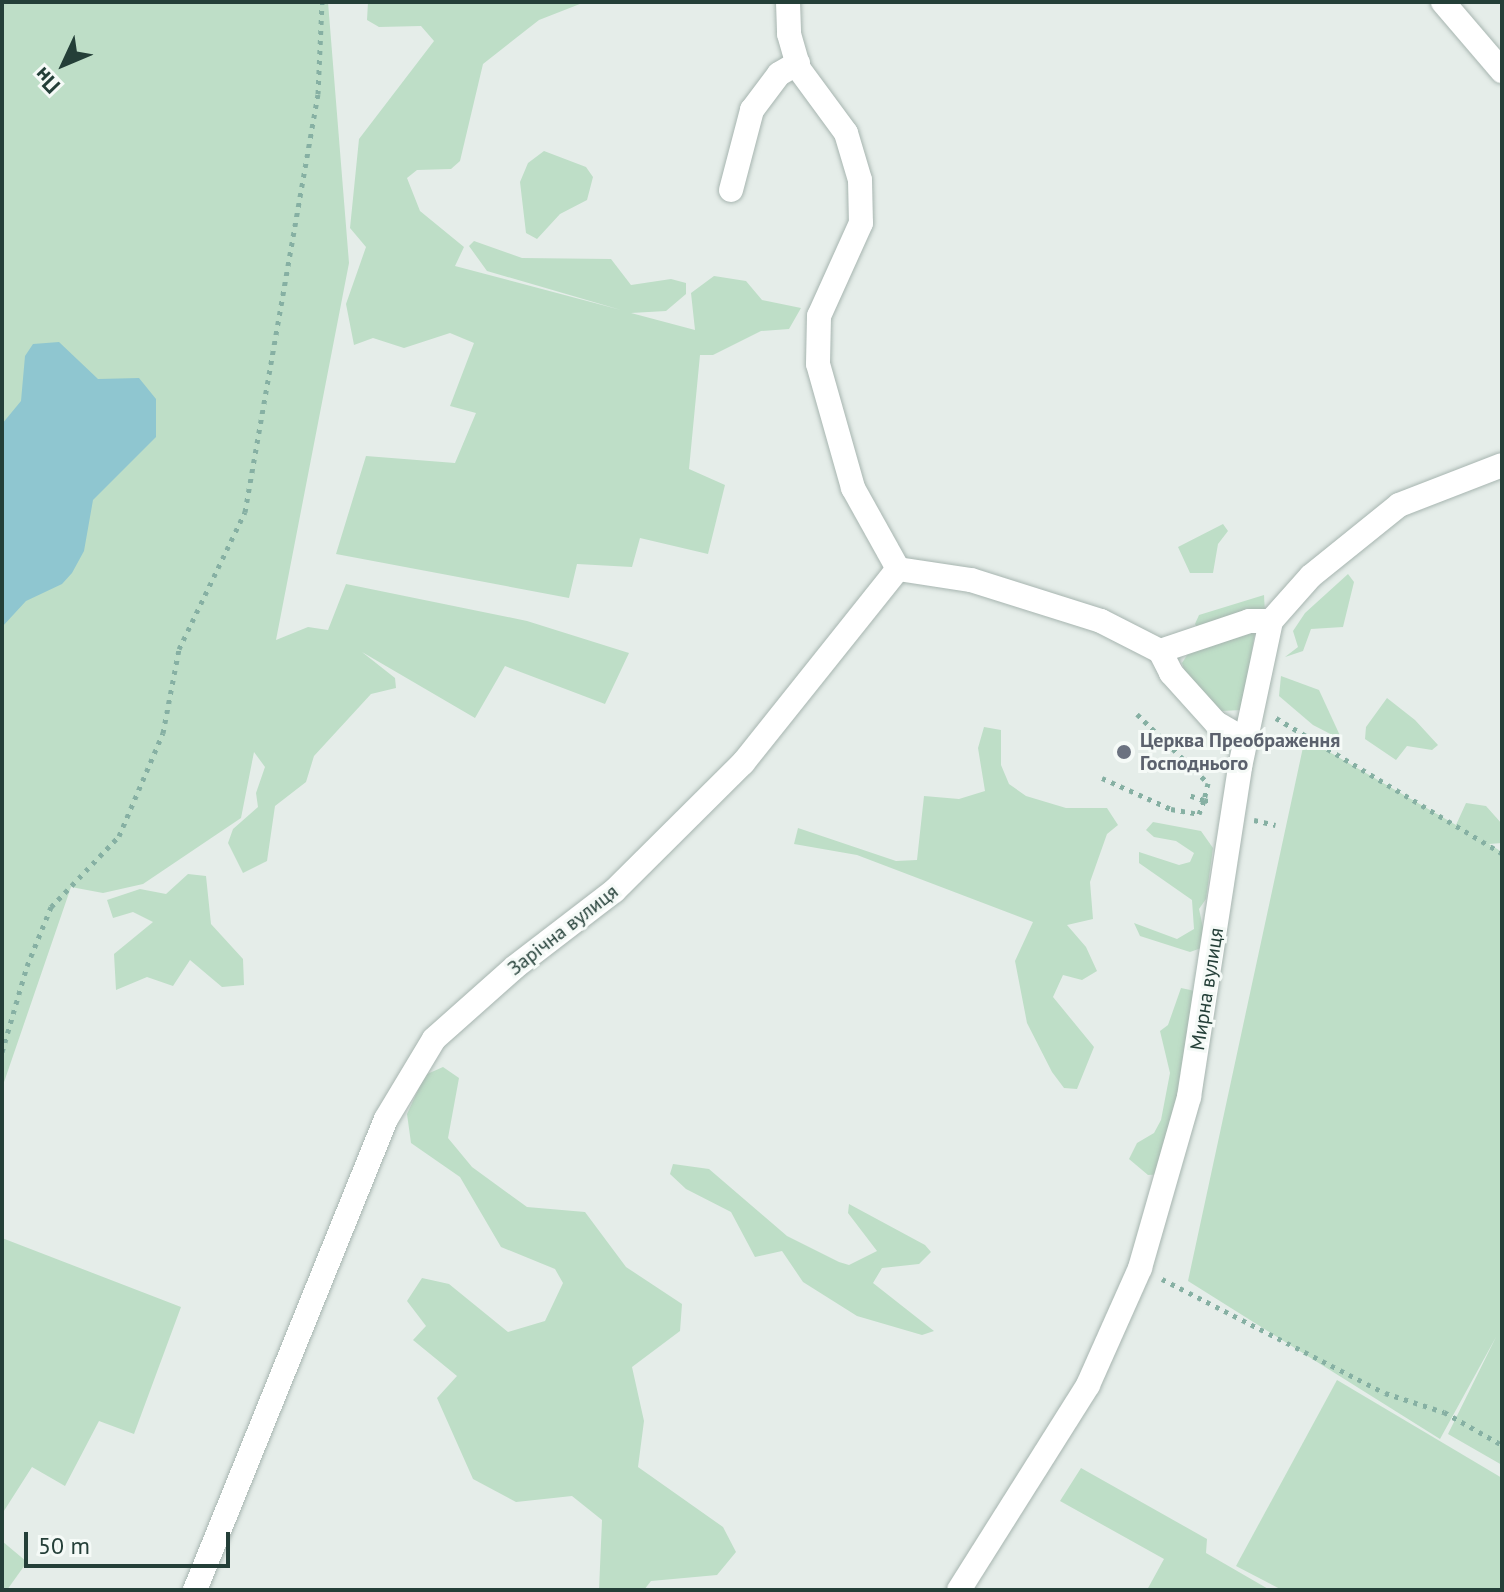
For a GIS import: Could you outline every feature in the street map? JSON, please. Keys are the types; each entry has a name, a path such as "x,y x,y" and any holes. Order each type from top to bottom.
{"street":[{"path":"788,2 798,63 846,133 860,180 861,223 819,316 818,364 853,488 898,569 971,580 1101,621 1160,651 1171,673 1216,723 1246,740"},
{"path":"1443,2 1502,71"},
{"path":"731,190 752,110 779,74 798,63"},
{"name":"Мирна вулиця","path":"959,1590 1088,1385 1140,1268 1189,1097 1246,740 1271,621 1311,576 1399,505 1502,465"},
{"name":"Зарічна вулиця","path":"195,1590 386,1119 434,1039 515,967 614,891 732,774 898,569"},
{"path":"1160,651 1249,621 1271,621"}],"path":[{"path":"2,1052 27,966 51,907 119,836 163,733 179,649 245,512 318,94 322,2"},
{"path":"1102,778 1171,809 1199,814 1208,783 1137,714"},
{"path":"1272,715 1502,853"},
{"path":"1186,794 1219,804"},
{"path":"1140,1268 1385,1393 1444,1412 1502,1445"}],"green space":[{"path":"328,2 349,263 276,640 308,627 328,630 346,584 527,621 629,653 605,704 505,666 475,718 362,652 395,678 396,688 371,694 314,756 306,782 275,806 267,861 243,873 228,843 233,829 258,807 256,793 265,767 254,752 241,818 143,884 103,893 71,887 2,1088 2,3"},
{"path":"368,2 585,2 539,20 483,64 460,161 451,169 417,170 407,178 420,211 464,247 455,266 621,310 487,271 469,246 474,241 522,258 611,259 631,285 671,279 686,283 686,294 666,311 631,313 695,330 691,293 714,276 746,281 762,300 801,308 789,329 761,331 713,355 700,355 689,469 725,485 708,554 640,538 632,567 577,564 569,598 336,554 366,456 455,463 476,413 450,406 474,343 450,333 404,348 373,338 354,345 346,304 366,247 350,228 359,139 434,41 421,26 379,27 367,20"},
{"path":"544,151 586,167 593,177 587,200 560,214 537,239 526,233 520,182 528,163"},
{"path":"1223,524 1228,531 1218,544 1213,573 1190,573 1178,547"},
{"path":"1348,574 1354,582 1343,627 1311,629 1303,651 1285,657 1298,647 1293,631 1305,613"},
{"path":"1264,595 1265,614 1203,640 1195,624 1199,615"},
{"path":"1255,632 1242,710 1221,711 1186,675 1182,663 1189,652"},
{"path":"1281,676 1319,690 1342,740 1313,725 1279,696"},
{"path":"1387,698 1415,720 1438,745 1432,750 1407,746 1396,760 1365,739 1366,727"},
{"path":"984,727 1001,730 1001,765 1009,784 1026,796 1066,808 1107,808 1118,825 1107,834 1090,882 1093,919 1067,925 1086,947 1097,971 1082,980 1063,975 1053,997 1094,1047 1077,1089 1064,1088 1052,1072 1027,1023 1015,961 1033,922 857,855 794,844 798,828 896,861 917,860 924,796 959,799 985,791 978,748"},
{"path":"1305,738 1456,825 1466,803 1486,806 1502,824 1502,843 1489,844 1502,852 1502,1465 1448,1434 1496,1337 1440,1439 1188,1281"},
{"path":"1153,822 1201,831 1213,848 1206,899 1199,909 1207,946 1190,952 1140,936 1134,923 1177,939 1194,929 1192,900 1139,863 1139,852 1179,865 1190,862 1194,853 1176,841 1154,837 1146,830"},
{"path":"188,874 206,876 211,924 243,959 244,985 222,987 190,960 173,986 147,977 116,990 114,954 153,922 133,912 113,918 107,900 140,889 166,894"},
{"path":"1181,988 1195,991 1165,1174 1148,1175 1129,1159 1137,1143 1154,1133 1161,1120 1170,1073 1160,1031 1168,1025"},
{"path":"443,1067 459,1078 448,1138 472,1167 527,1207 585,1212 626,1267 682,1304 680,1331 632,1367 644,1421 638,1467 723,1527 736,1552 717,1575 651,1581 644,1590 599,1590 602,1520 572,1496 516,1502 473,1479 437,1398 457,1376 413,1340 426,1326 407,1301 422,1278 449,1284 508,1332 545,1321 563,1283 555,1269 501,1247 460,1177 411,1143 407,1114 425,1075"},
{"path":"673,1164 709,1169 787,1236 839,1262 849,1265 877,1251 848,1213 849,1204 925,1245 931,1252 919,1264 882,1268 873,1283 934,1331 922,1335 857,1316 803,1282 782,1251 755,1257 731,1212 686,1189 670,1174"},
{"path":"2,1238 181,1307 134,1434 99,1421 65,1486 32,1467 2,1514"},
{"path":"1337,1380 1502,1478 1502,1590 1282,1590 1236,1566"},
{"path":"1081,1468 1207,1539 1206,1553 1270,1590 1147,1590 1164,1559 1060,1501"},
{"path":"2,1541 27,1562 7,1590 2,1590"}],"water":[{"path":"59,342 98,379 139,378 156,399 156,437 93,500 84,551 72,573 62,584 26,601 2,627 2,424 21,401 25,356 33,344"}],"place":[{"name":"Церква Преображення Господнього","path":"1124,752"}]}
